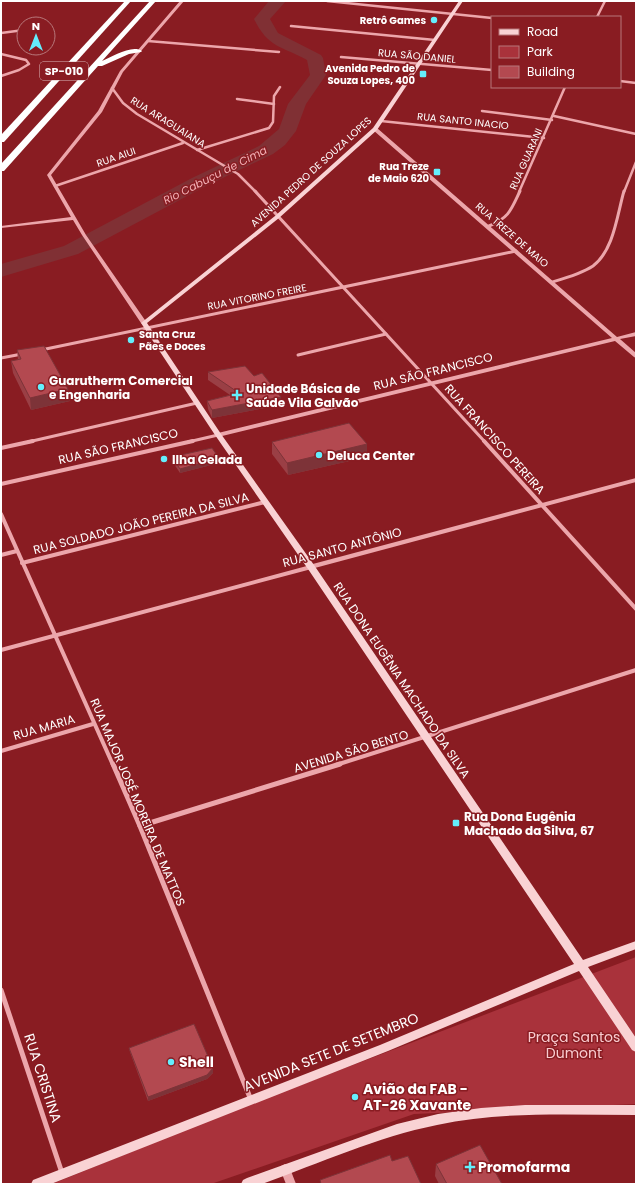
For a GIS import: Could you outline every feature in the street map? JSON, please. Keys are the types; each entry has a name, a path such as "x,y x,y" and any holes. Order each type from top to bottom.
{"highway":[{"name":"SP-010","path":"1,140 128,1"},
{"name":"SP-010","path":"1,169 154,1"},
{"path":"94,68 128,52 139,51"}],"main road":[{"name":"AVENIDA PEDRO DE SOUZA LOPES","path":"146,325 277,217 375,129 461,1"},
{"name":"RUA DONA EUGÊNIA MACHADO DA SILVA","path":"146,325 218,434 311,567 425,738 636,1047"},
{"name":"AVENIDA SETE DE SETEMBRO","path":"37,1184 384,1048 580,966 636,945"},
{"path":"247,1184 397,1129 438,1119 481,1113 525,1110 636,1110"}],"street":[{"path":"55,186 49,175 51,171 100,111 121,72 182,1"},
{"path":"327,1 491,18"},
{"path":"598,16 605,1"},
{"path":"291,26 435,40"},
{"path":"1,33 16,31"},
{"path":"148,41 278,52"},
{"path":"1,54 26,60 29,64 19,70 1,76"},
{"name":"RUA SÃO DANIEL","path":"341,57 491,70"},
{"path":"621,82 636,83"},
{"path":"197,150 268,128 273,122 274,96 280,87"},
{"name":"RUA ARAGUAIANA","path":"112,88 117,97 129,108 183,143 220,164"},
{"name":"RUA GUARANI","path":"489,226 499,222 510,213 554,116 565,88"},
{"path":"237,99 274,104"},
{"path":"482,111 552,120"},
{"path":"554,116 636,134"},
{"name":"RUA SANTO INACIO","path":"381,120 544,138"},
{"name":"RUA TREZE DE MAIO","path":"375,129 489,226 636,356"},
{"name":"RUA AIUI","path":"55,186 183,143"},
{"path":"552,282 585,270 597,262 607,250 622,197 636,162"},
{"name":"RUA FRANCISCO PEREIRA","path":"220,164 238,174 342,288 432,383 636,609"},
{"name":"RUA DONA EUGÊNIA MACHADO DA SILVA","path":"55,186 84,235 146,325"},
{"path":"1,227 74,218"},
{"name":"RUA VITORINO FREIRE","path":"39,350 146,325 342,288 516,251"},
{"path":"298,355 386,334"},
{"name":"RUA SÃO FRANCISCO","path":"1,484 218,434 636,334"},
{"path":"1,358 24,353"},
{"path":"1,448 197,403"},
{"name":"RUA SANTO ANTÔNIO","path":"1,650 636,480"},
{"name":"RUA SOLDADO JOÃO PEREIRA DA SILVA","path":"22,563 265,502"},
{"name":"RUA MAJOR JOSÉ MOREIRA DE MATTOS","path":"1,514 93,724 140,826 251,1100"},
{"path":"1,556 17,551"},
{"name":"AVENIDA SÃO BENTO","path":"140,826 425,738 636,670"},
{"name":"RUA MARIA","path":"1,750 93,724"},
{"name":"RUA CRISTINA","path":"1,990 62,1174"},
{"path":"285,1169 291,1184"}],"green space":[{"name":"Praça Santos Dumont","path":"636,957 636,1104 414,1114 211,1184 52,1184 222,1115"}],"building":[{"name":"Guarutherm Comercial e Engenharia","path":"44,346 68,389 30,398 11,361 21,359 17,350"},
{"path":"245,366 254,376 262,373 281,397 212,410 207,401 239,393 208,372"},
{"path":"349,423 367,444 287,463 272,442"},
{"path":"212,448 219,458 180,469 172,457"},
{"name":"Shell","path":"194,1024 213,1068 207,1075 148,1097 129,1048"},
{"path":"480,1145 502,1184 447,1184 436,1164"},
{"path":"390,1155 392,1161 408,1156 421,1184 321,1184 320,1180"}],"waterway":[{"name":"Rio Cabuçu de Cima","path":"1,271 71,250 199,182 266,150 278,141 287,131 297,104 318,75 315,58 276,39 267,30 262,19 278,1"}],"place":[{"name":"Retrô Games","path":"434,20"},
{"name":"Avenida Pedro de Souza Lopes, 400","path":"423,74"},
{"name":"Rua Treze de Maio 620","path":"437,172"},
{"name":"Santa Cruz Pães e Doces","path":"131,340"},
{"name":"Guarutherm Comercial e Engenharia","path":"41,387"},
{"name":"Unidade Básica de Saúde Vila Galvão","path":"237,395"},
{"name":"Deluca Center","path":"319,455"},
{"name":"Ilha Gelada","path":"164,459"},
{"name":"Rua Dona Eugênia Machado da Silva, 67","path":"456,823"},
{"name":"Shell","path":"171,1062"},
{"name":"Avião da FAB - AT-26 Xavante","path":"355,1097"},
{"name":"Promofarma","path":"470,1167"}]}
